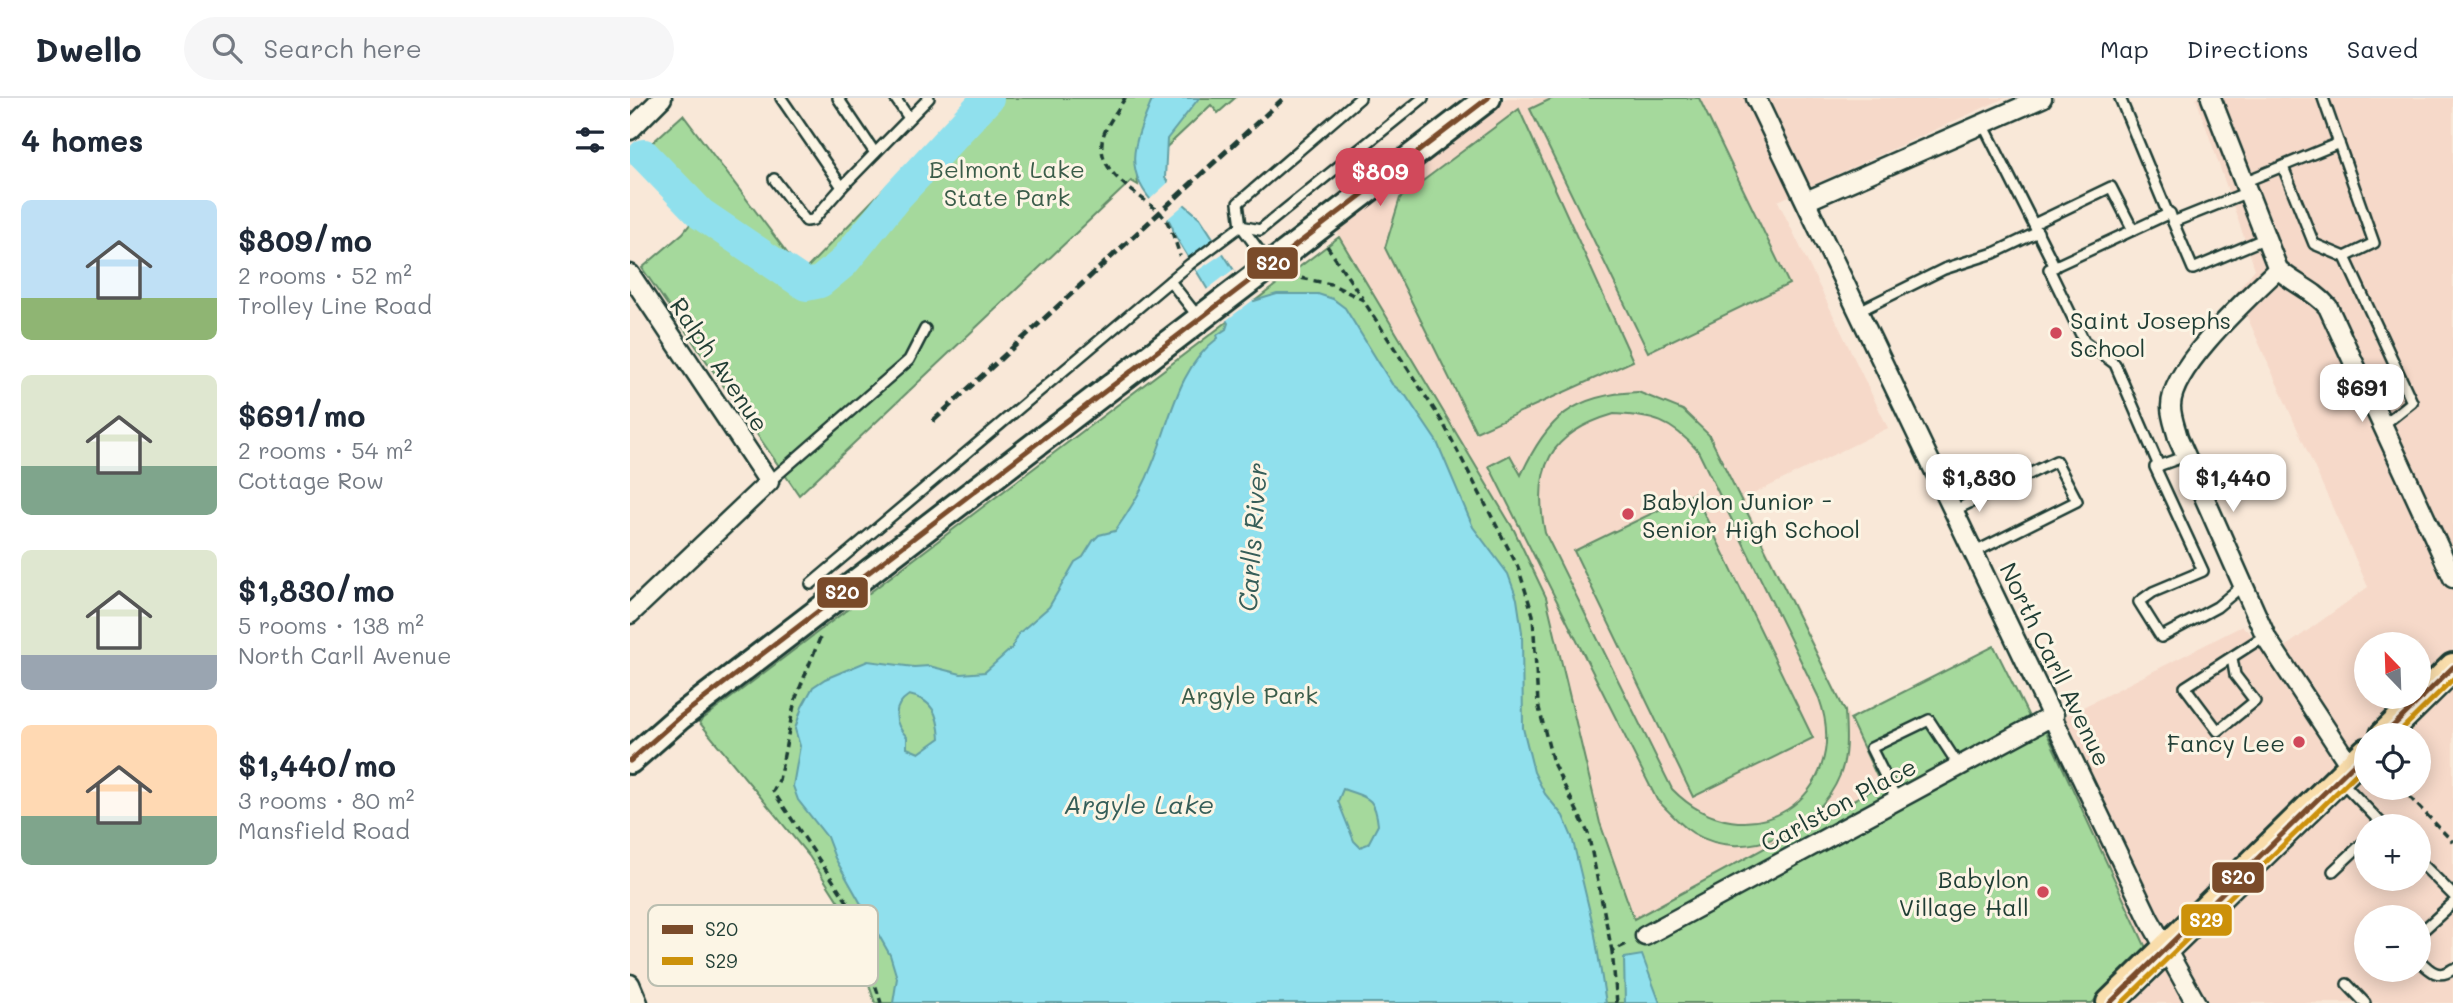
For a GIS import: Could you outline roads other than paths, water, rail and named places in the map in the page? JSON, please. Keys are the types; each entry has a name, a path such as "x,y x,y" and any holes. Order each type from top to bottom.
{"main road":[{"path":"630,761 680,717 1244,283 1278,270 1488,98"},
{"path":"2396,723 2453,667"},
{"path":"2110,1003 2352,766"}],"street":[{"path":"630,130 662,98"},
{"name":"North Carll Avenue","path":"1756,98 2165,949 2196,1003"},
{"path":"1806,201 2042,98"},
{"path":"2211,98 2278,269 2292,283 2309,289 2328,306 2453,578"},
{"path":"2278,269 2221,325 2178,379 2171,406 2178,438 2266,635 2352,766"},
{"name":"Ralph Avenue","path":"630,274 769,482"},
{"path":"630,614 769,482"},
{"name":"Carlston Place","path":"1645,936 2054,715"},
{"path":"630,984 638,1003"}],"lane":[{"path":"781,98 842,187"},
{"path":"838,98 875,153"},
{"path":"895,98 909,118"},
{"path":"774,179 806,221 813,220 929,98"},
{"path":"1278,270 1241,226 1238,203 1360,98"},
{"path":"811,584 1190,264 1241,226 1260,230 1423,98"},
{"path":"2120,98 2193,269 2266,239"},
{"path":"2323,98 2374,243 2345,257"},
{"path":"1983,124 2055,267"},
{"path":"2158,466 2115,364 2084,341 2049,269 2133,230 2171,218 2246,187 2283,166 2339,143"},
{"path":"2283,166 2314,244 2345,257 2412,402 2384,425"},
{"path":"1859,311 1944,269 1994,253 2111,187 2133,230"},
{"path":"1170,281 1206,313"},
{"path":"769,482 909,360 925,329"},
{"path":"2186,456 2155,467 2203,571 2162,587 2139,602 2161,637 2217,607 2243,585"},
{"path":"1955,510 2056,461 2077,501 1975,552"},
{"path":"2232,658 2235,675 2255,701 2218,731 2185,687 2266,635"},
{"path":"1897,800 1871,748 1929,720 1959,766"},
{"path":"2352,766 2376,814"},
{"path":"2333,872 2354,852"},
{"path":"2431,873 2453,895"},
{"path":"2431,922 2453,903"},
{"path":"2431,972 2441,975 2453,969"},
{"path":"2347,984 2365,1003"}],"water":[{"name":"Argyle Lake","path":"1153,98 1199,98 1167,139 1165,178 1184,204 1200,218 1254,301 1277,294 1318,294 1333,299 1345,308 1392,384 1406,396 1437,442 1473,527 1508,574 1517,599 1522,632 1523,728 1534,772 1545,794 1563,816 1572,837 1594,929 1606,1003 893,1003 897,978 890,955 878,934 878,905 862,905 835,858 827,837 798,800 793,786 800,746 795,729 802,707 813,687 825,679 868,661 914,667 929,666 961,674 985,672 1012,648 1019,633 1049,607 1075,562 1083,557 1099,535 1115,531 1136,499 1184,380 1193,364 1218,338 1217,335 1226,329 1228,323 1170,223 1145,193 1138,180 1134,154","holes":["909,695 917,697 933,709 940,738 919,753 907,748 907,737 902,732 896,715 903,699","1343,789 1363,796 1372,803 1378,825 1368,844 1360,847 1354,841 1338,801"]},
{"path":"1642,955 1660,1003 1625,1003 1624,958"}],"waterway":[{"path":"644,155 701,214 806,285 820,282 843,263 897,196 988,98"}],"railway":[{"path":"933,421 1284,98"}],"place":[{"name":"Saint Josephs School","path":"2056,333"},
{"name":"Babylon Junior - Senior High School","path":"1628,514"},
{"name":"Fancy Lee","path":"2299,742"},
{"name":"Babylon Village Hall","path":"2043,892"}],"park label":[{"name":"Belmont Lake State Park","path":"1007,182"},
{"name":"Argyle Park","path":"1249,694"}],"water label":[{"name":"Carlls River","path":"1252,537"}]}
